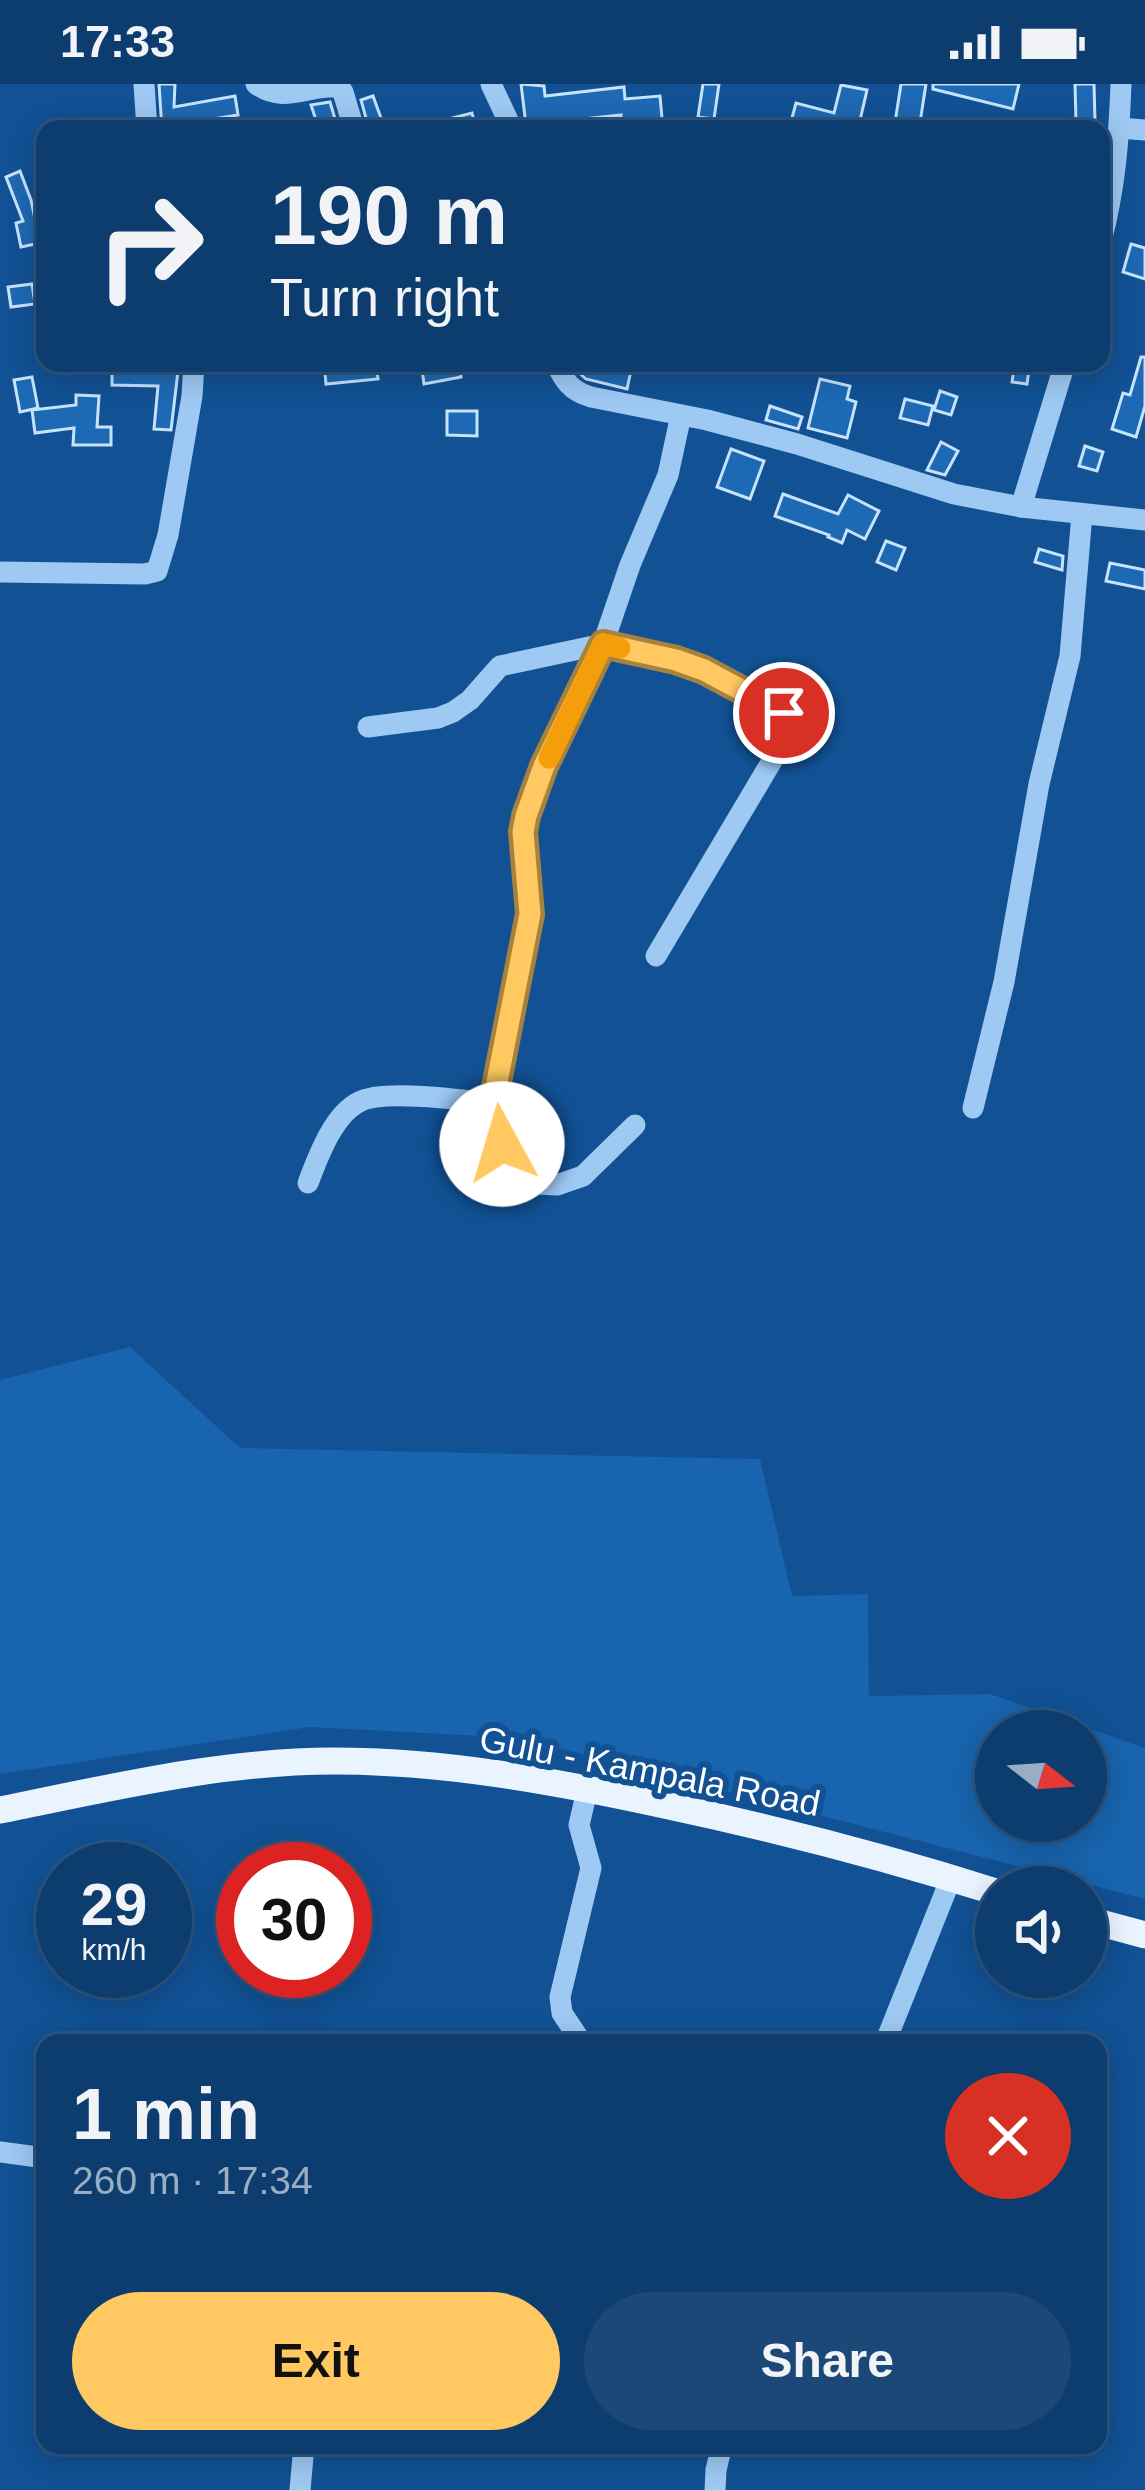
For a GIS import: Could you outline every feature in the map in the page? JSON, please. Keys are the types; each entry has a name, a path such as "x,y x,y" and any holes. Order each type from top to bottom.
{"main road":[{"name":"Gulu - Kampala Road","path":"0,1810 267,1764 404,1763 598,1790 830,1844 975,1885"},
{"path":"1107,1924 1145,1934"}],"street":[{"path":"144,84 146,120"},
{"path":"256,84 276,94 339,88 352,120"},
{"path":"490,84 508,120"},
{"path":"1110,198 1121,84"},
{"path":"1119,128 1145,130"},
{"path":"0,572 158,571 193,372"},
{"path":"560,372 581,394 797,443 954,494 1021,507 1145,520"},
{"path":"1021,507 1062,372"},
{"path":"634,1126 583,1176 557,1185 535,1184 510,1161 494,1104 530,914 523,832 526,816 544,766 603,644 668,475 681,415"},
{"path":"973,1108 1004,982 1040,784 1070,656 1082,514"},
{"path":"368,727 438,718 470,700 500,666 603,644 704,670 788,716 778,749 656,956"},
{"path":"308,1183 322,1146 347,1111 364,1099 494,1104"},
{"path":"576,2034 562,2013 560,1997 591,1868 579,1817 586,1795 598,1790"},
{"path":"889,2034 951,1878"},
{"path":"0,2152 36,2157"},
{"path":"300,2490 303,2454"},
{"path":"716,2490 720,2454"}],"shaded area":[{"path":"130,1347 240,1448 760,1459 792,1596 868,1594 869,1696 990,1694 1036,1710 975,1710 975,1842 1107,1842 1107,1735 1145,1748 1145,1899 1107,1889 1107,1866 1017,1866 519,1738 310,1727 0,1774 0,1380"}],"building":[{"path":"159,84 175,84 174,107 235,96 238,115 219,120 161,120"},
{"path":"521,84 544,86 545,96 624,87 625,99 660,96 662,120 620,120 621,115 525,120"},
{"path":"703,84 719,84 714,119 698,117"},
{"path":"901,84 926,84 920,120 895,120"},
{"path":"933,84 1019,84 1013,109 933,89"},
{"path":"1075,84 1094,84 1095,120 1076,120"},
{"path":"841,85 867,90 860,120 791,120 796,103 834,113"},
{"path":"373,96 382,120 367,120 361,100"},
{"path":"330,102 335,120 316,120 311,105"},
{"path":"472,113 474,120 444,120"},
{"path":"20,171 31,200 36,244 21,247 16,223 23,221 6,177"},
{"path":"1131,244 1145,248 1145,279 1123,272"},
{"path":"32,284 35,304 11,307 8,287"},
{"path":"1141,357 1145,357 1145,406 1136,437 1112,429 1123,393 1130,395"},
{"path":"112,372 178,372 171,430 154,429 158,386 112,385"},
{"path":"325,372 377,372 378,379 326,384"},
{"path":"422,372 460,372 461,377 424,384"},
{"path":"578,372 631,372 627,389 586,379"},
{"path":"1014,372 1029,372 1027,384 1012,382"},
{"path":"32,377 38,408 20,412 14,380"},
{"path":"820,379 850,386 847,399 856,402 847,438 808,428"},
{"path":"940,391 957,397 951,415 934,410"},
{"path":"76,395 99,396 97,427 111,427 111,445 73,445 74,428 35,433 32,410 76,405"},
{"path":"905,399 933,406 928,425 900,418"},
{"path":"770,406 802,417 798,429 766,420"},
{"path":"447,411 477,411 477,436 447,435"},
{"path":"941,442 958,451 945,475 927,470"},
{"path":"1085,446 1103,452 1097,471 1079,466"},
{"path":"731,449 764,461 750,499 717,487"},
{"path":"783,494 838,514 848,495 879,511 865,539 847,530 842,543 775,516"},
{"path":"886,541 905,548 896,570 877,562"},
{"path":"1039,549 1063,556 1062,570 1035,562"},
{"path":"1110,563 1145,570 1145,589 1106,581"}],"slow traffic":[{"path":"549,758 603,644 620,648"}],"route":[{"path":"502,1144 494,1104 530,906 524,824 544,766 603,644 704,670 784,713"}]}
